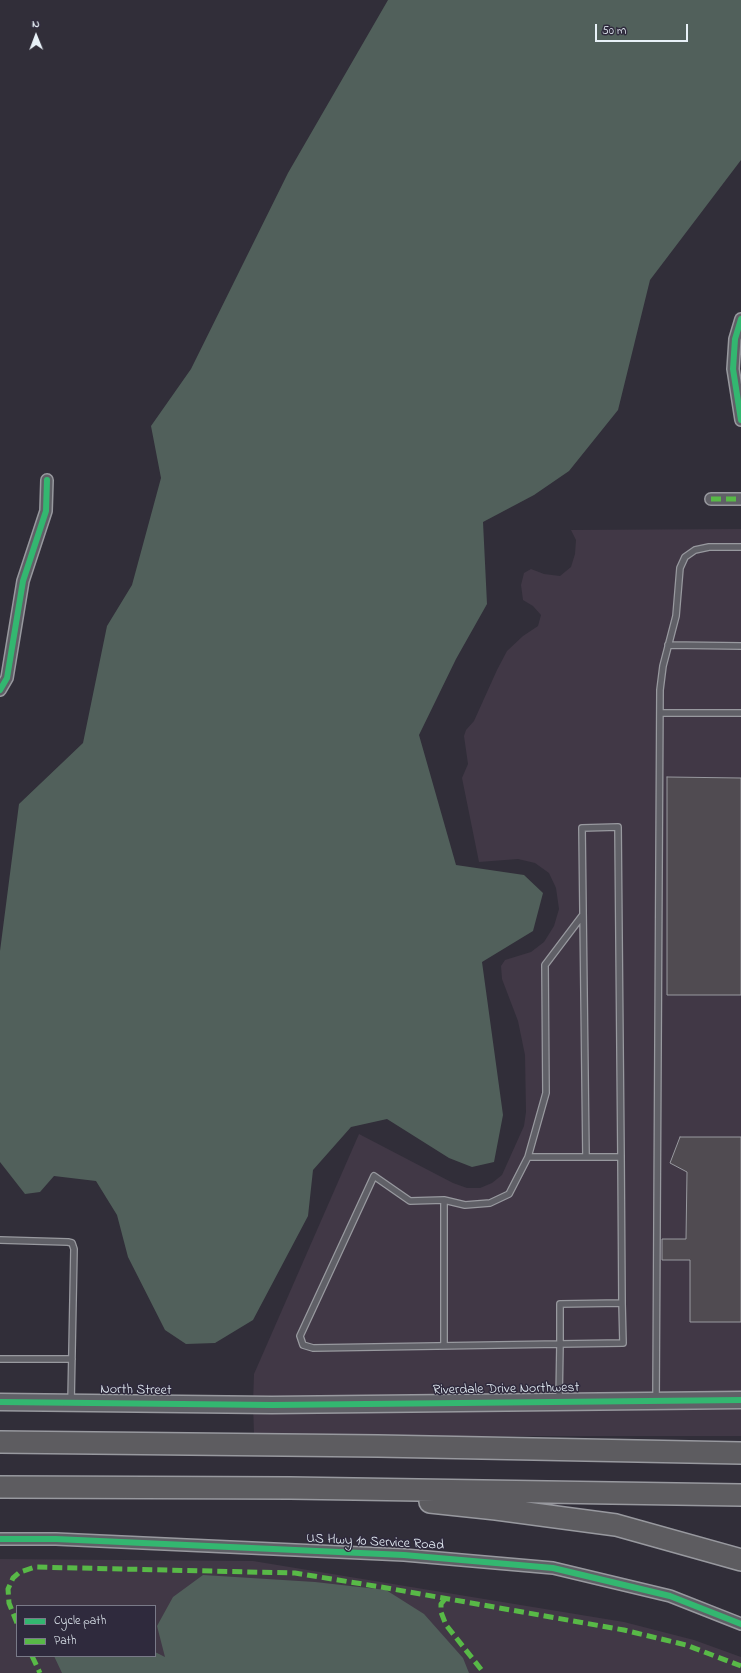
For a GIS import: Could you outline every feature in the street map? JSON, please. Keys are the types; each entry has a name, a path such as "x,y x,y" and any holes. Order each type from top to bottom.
{"highway":[{"path":"0,1442 386,1446 741,1453"},
{"path":"0,1487 290,1488 741,1495"},
{"path":"290,1488 496,1509 616,1525 741,1560"}],"street":[{"path":"741,319 735,339 733,369 741,420"},
{"path":"0,690 7,678 23,581 46,511 47,480"},
{"path":"711,499 741,499"},
{"name":"Riverdale Drive Northwest","path":"272,1405 741,1400"},
{"name":"North Street","path":"0,1402 272,1405"},
{"name":"US Hwy 10 Service Road","path":"0,1539 64,1540 404,1555 553,1568 670,1596 741,1624"}],"lane":[{"path":"656,1401 660,690 663,666 676,616 680,568 685,557 695,550 741,547"},
{"path":"668,645 741,646"},
{"path":"660,713 741,713"},
{"path":"583,915 545,965 546,1093 528,1158 509,1194 490,1203 465,1206 444,1200 410,1201 374,1176 300,1336 303,1345 313,1348 623,1343 618,827 582,828 586,1157"},
{"path":"528,1158 621,1157"},
{"path":"444,1200 444,1346"},
{"path":"0,1240 72,1243 74,1249 71,1402"},
{"path":"560,1402 560,1304 622,1303"},
{"path":"0,1358 72,1360"}],"shaded area":[{"path":"388,0 741,0 741,160 650,280 618,410 569,471 534,495 483,522 487,604 456,659 419,735 456,865 524,875 543,893 533,931 482,962 503,1115 494,1162 472,1167 449,1158 387,1119 351,1127 313,1170 308,1216 253,1320 215,1343 186,1344 165,1330 128,1257 117,1215 96,1181 54,1176 40,1192 25,1194 0,1162 0,951 19,804 83,743 107,626 132,585 161,478 151,426 191,369 288,173"},
{"path":"741,529 741,1436 361,1436 254,1434 254,1374 359,1134 453,1183 467,1188 480,1188 492,1183 502,1175 524,1126 526,1112 525,1055 518,1021 502,979 501,966 505,960 531,952 544,942 554,926 559,909 556,888 549,873 535,863 518,859 479,862 462,778 468,764 464,736 466,730 474,721 507,651 523,636 538,626 541,615 533,606 523,600 521,585 524,573 531,569 544,574 560,576 571,567 575,554 576,540 571,530"},
{"path":"0,1559 253,1561 624,1622 694,1640 741,1657 741,1673 0,1673"},
{"path":"203,1575 315,1582 386,1590 424,1614 463,1658 469,1673 62,1673 54,1657 156,1657 156,1652 165,1657 157,1626 173,1597"}],"building":[{"path":"667,777 741,778 741,995 667,995"},
{"path":"680,1137 741,1137 741,1322 690,1322 690,1260 662,1260 662,1239 686,1239 687,1172 670,1163"}],"marked path":[{"path":"711,499 741,499"},
{"path":"16,1620 9,1603 8,1589 13,1578 20,1572 35,1567 295,1573 624,1630 686,1645 741,1666"},
{"path":"445,1599 441,1604 441,1612 446,1625 484,1673"},
{"path":"32,1657 40,1673"}],"cycle path":[{"path":"741,319 735,339 733,369 741,420"},
{"path":"0,690 7,678 23,581 46,511 47,480"},
{"path":"0,1402 272,1405 741,1400"},
{"path":"0,1539 56,1539 404,1555 553,1568 670,1596 741,1624"}]}
